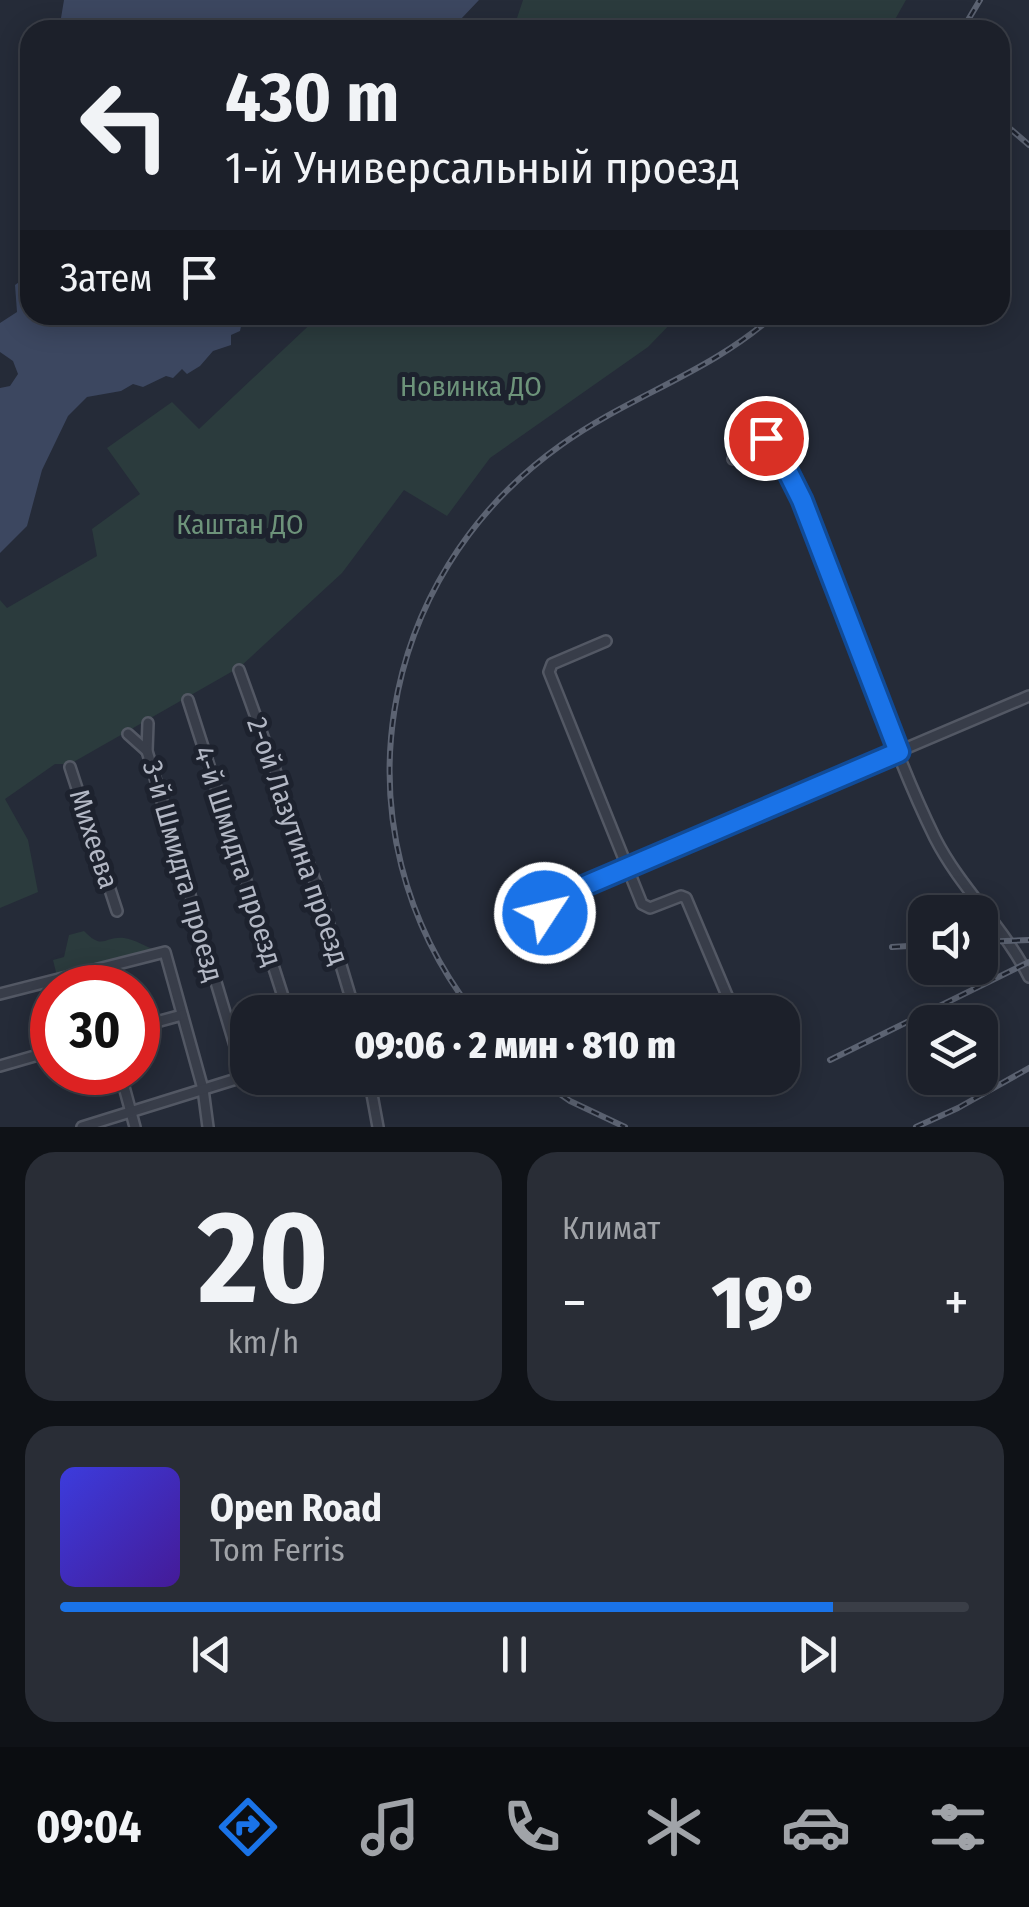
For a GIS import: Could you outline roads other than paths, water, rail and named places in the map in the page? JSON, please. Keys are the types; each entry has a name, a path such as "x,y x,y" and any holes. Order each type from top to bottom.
{"street":[{"path":"733,458 763,439 773,442 802,500 936,840 968,892 1010,941 1029,977"},
{"path":"606,641 552,664 548,672 642,904 647,908 681,896 686,898 727,995"},
{"name":"2-ой Лазутина проезд","path":"240,670 320,895 350,995"},
{"path":"556,898 546,908 540,924 526,930 516,927 516,915 1029,696"},
{"name":"4-й Шмидта проезд","path":"188,700 283,995"},
{"name":"3-й Шмидта проезд","path":"148,722 147,751 230,1023"},
{"path":"128,734 147,751"},
{"name":"Михеева","path":"70,767 118,912"},
{"path":"0,994 165,952 203,1089 208,1127"},
{"path":"160,1021 182,1014"},
{"path":"0,1066 30,1057"},
{"path":"82,1127 230,1081"},
{"path":"127,1095 136,1127"},
{"path":"372,1095 378,1127"}],"water":[{"path":"64,0 479,0 461,20 61,20"},
{"path":"20,281 20,325 241,325 240,331 231,335 231,345 213,351 187,374 182,369 173,378 166,376 143,387 133,384 121,391 87,397 68,416 42,470 27,526 0,553 0,388 10,386 18,374 13,361 0,352 0,323 17,312 15,285"}],"railway":[{"path":"968,20 980,0"},
{"path":"1010,129 1029,145"},
{"path":"462,995 429,941 401,866 390,788 394,710 414,635 449,564 498,500 561,445 724,352 762,325"},
{"path":"998,941 1029,940"},
{"path":"892,947 908,946"},
{"path":"830,1060 1029,962"},
{"path":"916,1127 1029,1068"},
{"path":"561,1095 625,1127"}],"park label":[{"name":"Новинка ДО","path":"471,386"},
{"name":"Каштан ДО","path":"240,524"}]}
